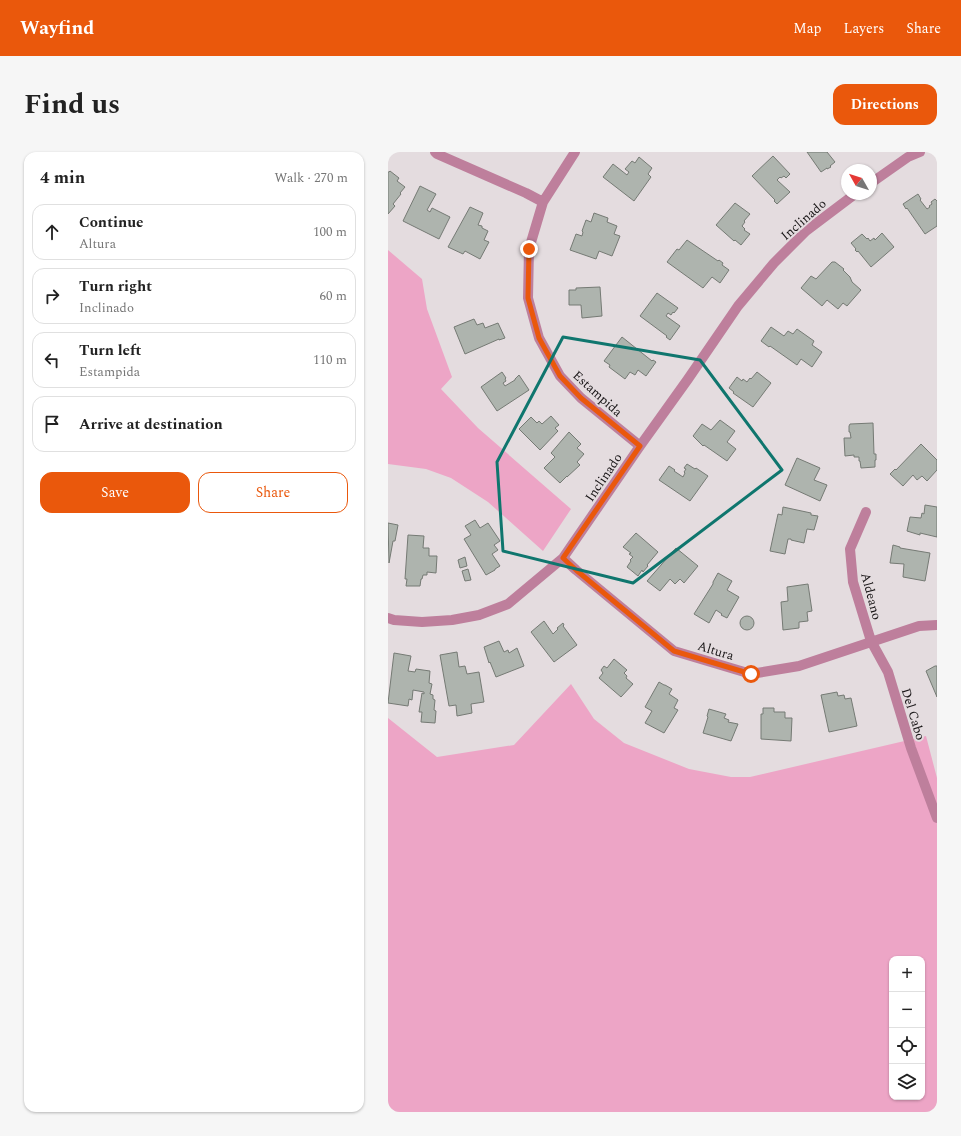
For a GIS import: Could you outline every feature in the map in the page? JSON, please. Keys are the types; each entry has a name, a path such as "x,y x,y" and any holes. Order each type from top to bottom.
{"street":[{"path":"435,152 543,202"},
{"name":"Estampida","path":"575,152 543,202 529,249 528,298 539,338 560,376 581,398 640,446"},
{"path":"877,179 908,157 920,152"},
{"name":"Inclinado","path":"388,618 394,620 422,622 452,620 479,615 508,604 563,558 738,306 769,269 806,231 847,200"},
{"name":"Aldeano","path":"866,512 850,549 853,582 872,641"},
{"name":"Altura","path":"563,558 674,651 751,674 799,666 919,626 937,625"},
{"name":"Del Cabo","path":"872,641 888,672 911,748 937,818"}],"highlighted area":[{"path":"563,337 700,360 782,470 633,583 503,551 497,462"}],"shaded area":[{"path":"388,250 422,279 427,309 452,377 441,389 478,428 571,509 543,551 488,502 451,478 426,469 388,464"},
{"path":"571,684 594,719 624,743 689,769 731,777 750,777 926,736 937,778 937,1112 388,1112 388,718 437,757 514,745"}],"building":[{"path":"807,152 827,152 835,162 830,166 831,167 821,172"},
{"path":"773,156 790,174 786,178 784,176 777,180 790,192 777,204 752,176"},
{"path":"639,157 652,168 648,174 651,177 634,201 603,177 613,164 627,175 629,172 625,169 632,161 635,163"},
{"path":"390,171 399,178 397,181 405,187 393,204 395,206 388,214 388,172"},
{"path":"420,186 436,194 427,210 430,212 432,208 450,217 439,239 403,221"},
{"path":"918,194 921,199 920,200 927,209 932,204 931,202 935,199 937,201 937,226 925,234 903,204"},
{"path":"735,203 750,214 742,226 745,229 744,230 750,234 741,245 735,240 734,241 716,225"},
{"path":"470,207 483,213 478,225 482,226 482,228 488,231 484,240 489,242 480,259 465,251 463,254 448,247"},
{"path":"594,213 608,218 607,222 617,226 614,234 620,236 612,256 599,251 596,259 570,250 576,234 582,236 582,231 586,220 591,222"},
{"path":"882,233 894,247 871,267 858,251 857,252 855,250 856,249 851,243 862,234 870,241 874,238 875,240"},
{"path":"687,240 718,261 719,260 723,263 722,265 729,270 720,283 712,277 703,288 667,262 677,249 679,250"},
{"path":"832,262 835,262 844,269 843,270 850,277 852,282 861,290 847,306 843,303 838,309 827,300 822,306 801,288 811,276 816,279"},
{"path":"600,287 602,316 582,318 581,305 569,305 569,290 576,290 576,288"},
{"path":"657,293 678,308 671,315 668,313 666,316 680,326 670,340 666,337 667,336 640,316"},
{"path":"474,319 477,325 483,323 485,328 498,323 505,338 499,339 465,354 454,327"},
{"path":"771,327 784,336 788,331 793,334 797,329 814,341 812,345 822,352 812,367 801,359 797,365 761,341"},
{"path":"622,337 652,361 653,360 656,362 646,376 638,370 635,375 630,372 625,379 609,367 610,365 604,361"},
{"path":"502,372 506,378 506,381 503,383 505,386 515,380 519,375 529,390 497,411 481,387"},
{"path":"757,372 771,383 753,407 733,393 734,392 729,388 737,377 742,381 743,379 747,382"},
{"path":"551,416 559,425 555,428 558,431 540,450 519,429 531,417 537,423 539,421 542,424"},
{"path":"720,420 735,431 727,442 736,449 727,461 704,445 703,446 693,436 702,424 711,430"},
{"path":"873,423 874,454 876,454 875,467 861,468 859,457 854,457 854,455 845,456 844,438 851,438 849,432 850,424"},
{"path":"569,432 581,444 577,448 584,454 577,462 580,465 560,483 544,468 555,457 551,453"},
{"path":"921,444 937,460 937,470 927,481 922,476 917,480 913,475 903,486 890,474 895,469 896,470"},
{"path":"797,458 820,468 814,480 827,485 820,501 785,485"},
{"path":"687,464 708,476 690,501 659,480 669,466 683,477 686,469 684,468"},
{"path":"925,505 937,507 937,537 920,533 920,535 907,531 910,517 921,518 922,513 924,514"},
{"path":"783,507 818,516 814,530 807,529 804,543 788,539 785,554 770,551 778,514 782,515"},
{"path":"475,520 480,528 488,523 500,541 494,545 498,550 492,554 500,566 486,575 464,539 471,535 465,526"},
{"path":"388,523 398,525 389,563"},
{"path":"636,533 658,552 643,572 642,570 638,576 627,567 633,557 629,554 631,553 623,547"},
{"path":"408,535 424,536 423,548 429,548 429,556 437,556 436,573 427,572 427,575 423,575 420,586 406,586 407,579 405,579"},
{"path":"893,545 900,548 930,553 925,581 903,577 904,564 890,563"},
{"path":"676,548 698,566 684,583 680,579 675,584 670,579 660,591 647,581"},
{"path":"465,557 467,566 460,568 458,560"},
{"path":"468,569 471,580 465,581 462,571"},
{"path":"718,573 732,581 727,590 739,597 727,618 716,610 709,623 694,614 713,584"},
{"path":"808,584 812,611 807,612 808,621 799,622 799,628 783,630 781,602 788,601 787,587"},
{"path":"747,616 752,618 754,623 752,628 747,630 742,628 740,623 742,618"},
{"path":"544,621 553,634 563,623 563,626 577,645 554,662 531,632"},
{"path":"499,641 504,652 508,650 509,653 517,648 524,666 496,677 490,662 489,663 484,647"},
{"path":"457,652 459,667 465,666 467,674 479,672 484,702 471,704 472,713 457,716 456,705 449,706 440,655"},
{"path":"394,653 411,656 408,671 415,672 416,669 430,671 429,683 432,684 430,694 433,695 433,699 435,700 435,723 421,722 422,712 419,712 422,693 424,694 424,692 413,690 412,700 409,699 408,706 388,703"},
{"path":"614,659 627,670 624,673 627,676 626,678 633,684 621,697 599,678 603,673 601,670 604,666 607,668"},
{"path":"937,666 937,697 926,671"},
{"path":"659,682 672,689 669,694 678,700 674,708 678,710 664,733 645,723 652,711 645,707"},
{"path":"837,692 838,696 844,695 845,699 851,698 857,726 829,732 821,695"},
{"path":"763,708 774,708 774,712 785,712 785,718 792,718 791,741 761,739 761,714 763,714"},
{"path":"709,709 726,714 724,718 729,720 728,722 738,724 731,741 703,733"}],"route":[{"path":"529,249 528,298 539,338 560,376 581,398 640,446 563,558 674,651 751,674"}]}
